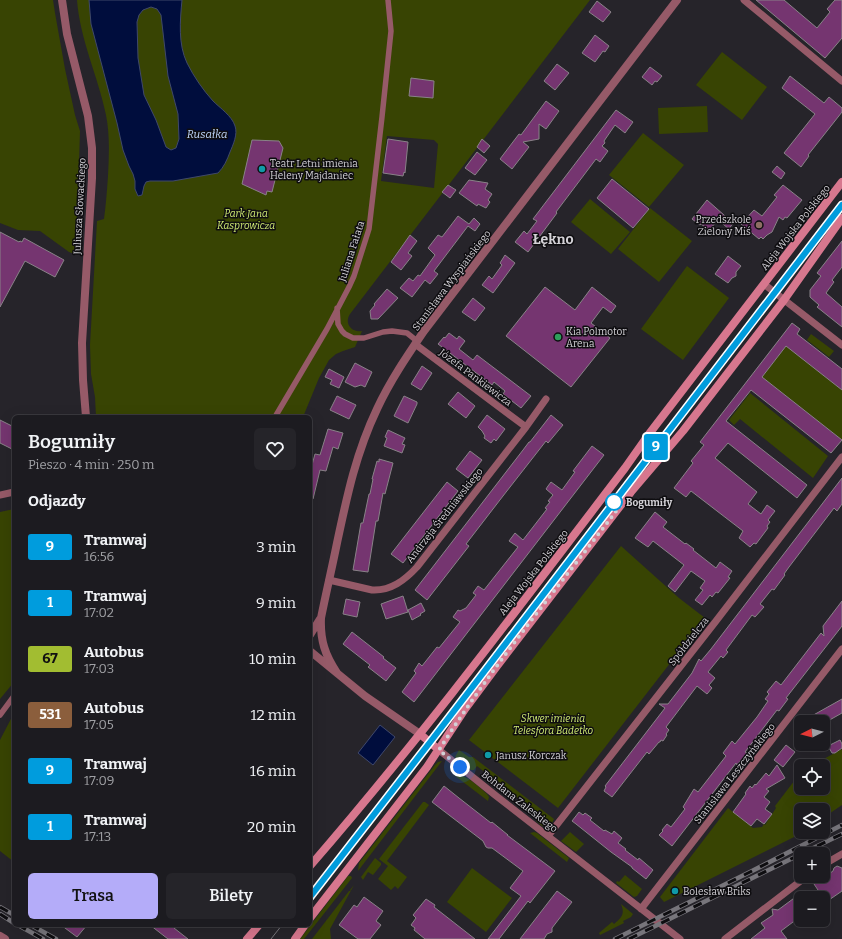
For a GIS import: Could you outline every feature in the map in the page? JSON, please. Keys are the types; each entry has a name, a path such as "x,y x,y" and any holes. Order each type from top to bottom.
{"main road":[{"name":"Aleja Wojska Polskiego","path":"312,864 355,814 420,734 626,468 649,434 842,182"},
{"path":"312,915 417,781 465,709 497,666 631,492 683,431 784,300 842,218"},
{"name":"Bohdana Zaleskiego","path":"420,734 439,750"},
{"path":"247,939 257,927"},
{"path":"294,939 303,927"}],"street":[{"name":"Juliusza Słowackiego","path":"62,0 67,34 87,108 92,148 92,178 82,344 82,374 86,415"},
{"name":"Juliana Fałata","path":"276,415 349,287 369,229 391,30 388,0"},
{"name":"Stanisława Wyspiańskiego","path":"312,632 319,622 322,612 350,482 362,444 382,398 406,356 677,0"},
{"path":"744,0 842,81"},
{"name":"Aleja Wojska Polskiego","path":"764,284 784,300"},
{"path":"784,300 842,346"},
{"path":"337,308 338,324 345,334 353,338 364,338 383,332 392,331 407,333 416,342"},
{"name":"Józefa Pankiewicza","path":"416,342 526,427"},
{"name":"Andrzeja Średniawskiego","path":"329,580 375,590 389,588 405,579 417,567 546,399"},
{"name":"Spółdzielcza","path":"548,836 842,457"},
{"path":"0,495 12,492"},
{"name":"Stanisława Wyspiańskiego","path":"322,612 321,628 323,645 329,661 337,673"},
{"name":"Stanisława Leszczyńskiego","path":"641,909 841,651"},
{"name":"Bohdana Zaleskiego","path":"312,653 371,700 420,734"},
{"path":"0,715 12,699"},
{"name":"Bohdana Zaleskiego","path":"439,750 680,939"},
{"path":"830,861 842,854"},
{"path":"725,939 798,883"},
{"path":"0,936 5,939"}],"green space":[{"path":"0,0 53,0 65,69 80,131 75,254 69,252 40,231 18,230 0,223"},
{"name":"Park Jana Kasprowicza","path":"77,0 590,0 350,314 348,317 348,324 350,327 358,331 362,331 355,347 336,354 329,360 319,378 304,415 96,415 95,397 91,374 90,345 97,221 104,219 108,176 109,138 103,101 85,44","holes":["387,136 434,140 438,144 434,188 381,181"]},
{"path":"722,52 767,87 742,120 696,85"},
{"path":"707,106 708,132 659,134 658,108"},
{"path":"643,133 684,165 649,207 609,175"},
{"path":"590,199 630,232 611,254 571,222"},
{"path":"650,208 692,241 659,282 618,249"},
{"path":"687,266 729,298 683,360 641,329"},
{"path":"811,334 834,351 829,357 807,340"},
{"path":"786,346 842,390 842,440 762,377"},
{"path":"750,393 828,456 813,478 740,419 734,425 729,420"},
{"path":"12,509 12,684 0,699 0,512"},
{"name":"Skwer imienia Telesfora Badetko","path":"621,546 679,598 705,618 558,808 469,740"},
{"path":"12,717 12,860 0,851 0,740"},
{"path":"842,749 842,805 830,813 830,803 794,803 794,837 664,902 660,897 728,808 753,828 762,827 764,824 765,825 776,808 775,806 794,781 794,795 830,795 830,759 824,759"},
{"path":"459,750 469,757 473,757 554,819 551,825 546,827 542,826 536,821 538,814 477,766 474,770 471,770 455,757"},
{"path":"442,761 358,871 359,863 435,765"},
{"path":"454,775 463,776 472,781 487,794 489,797 488,801"},
{"path":"423,802 429,805 387,861 407,877 398,889 395,886 391,890 378,879 388,866 379,859"},
{"path":"534,832 569,858 567,862 530,833"},
{"path":"570,832 584,844 576,852 561,841"},
{"path":"375,858 381,863 381,865 373,875 368,872 363,880 361,877"},
{"path":"472,868 512,898 486,932 447,902"},
{"path":"625,875 642,889 637,896 634,897 616,883 617,881 619,882"},
{"path":"348,876 351,876 352,878 304,939 300,939 309,927 312,927 312,923"},
{"path":"349,891 351,891 330,929 331,939 312,939"},
{"path":"621,904 633,914 631,917 623,921 624,923 600,935 599,933 612,922 614,924 621,917 623,910"}],"water":[{"name":"Rusałka","path":"89,0 182,0 180,24 184,56 202,88 213,101 226,112 236,129 236,136 232,146 225,163 218,173 173,181 146,182 142,195 138,196 135,189 133,174 123,150 91,24","holes":["151,7 157,9 161,15 168,76 178,114 179,139 176,148 171,150 166,147 156,120 144,95 138,58 137,22 139,15 143,10"]},
{"path":"380,725 395,737 373,765 358,753"}],"building":[{"path":"756,0 784,0 817,28 830,12 827,9 835,0 842,0 842,38 825,58"},
{"path":"597,1 611,12 603,22 589,12"},
{"path":"595,35 609,46 605,52 603,51 595,62 582,53"},
{"path":"557,64 569,73 555,90 544,81"},
{"path":"650,67 662,76 652,85 642,77"},
{"path":"790,76 824,103 829,97 842,108 842,112 808,155 809,156 801,167 784,153 815,114 782,88"},
{"path":"411,78 434,81 433,98 409,96"},
{"path":"546,101 559,111 546,129 539,124 539,139 523,142 529,147 512,169 500,159 519,134 521,135"},
{"path":"616,110 633,122 625,133 615,125 602,146 608,151 600,162 596,159 528,252 515,242 524,231 527,234 537,221 533,219"},
{"path":"388,139 408,142 405,173 404,172 403,176 383,173"},
{"path":"482,139 490,146 484,153 477,147"},
{"name":"Teatr Letni imienia Heleny Majdaniec","path":"252,140 279,141 283,148 272,192 267,191 266,195 242,184"},
{"path":"477,152 487,160 475,175 465,168"},
{"path":"777,166 785,173 781,179 772,172"},
{"path":"612,179 649,209 633,228 597,198"},
{"path":"469,180 488,183 485,189 492,194 488,200 490,202 486,208 478,204 477,206 459,193"},
{"path":"448,185 456,190 450,198 442,192"},
{"path":"783,185 802,200 787,218 785,217 783,220 779,217 772,232 763,239 761,237 759,239 741,224 754,210 762,216 777,197 774,195"},
{"path":"707,200 733,223 729,229 718,220 709,230 692,219"},
{"path":"458,216 469,224 474,218 480,224 475,231 468,226 434,271 438,274 430,284 425,280 412,297 400,288 409,278 413,281 418,275 420,276 435,255 428,248 438,235 442,237"},
{"path":"0,232 19,242 22,242 24,238 64,260 55,277 25,261 0,307"},
{"path":"410,235 417,241 408,253 412,256 401,270 391,262"},
{"path":"842,241 842,267 832,280 834,282 826,293 842,307 842,327 817,307 819,305 810,297 810,290 821,276 817,273"},
{"path":"505,255 515,263 493,293 482,285 489,276 492,279 502,265 500,263"},
{"path":"728,256 741,266 736,272 736,276 728,283 715,274"},
{"name":"Kia Polmotor Arena","path":"545,287 575,310 592,287 616,306 611,313 603,307 591,323 610,338 571,387 506,336"},
{"path":"387,289 398,298 378,319 371,319 370,311"},
{"path":"473,298 485,308 475,321 462,312"},
{"path":"792,323 800,329 797,334 842,369 842,390 786,346 762,377 842,440 831,453 751,390 726,421 807,485 797,498 728,443 715,458 757,492 748,504 761,514 767,505 775,511 768,520 770,522 767,526 768,528 756,544 754,543 750,547 739,538 743,531 691,491 686,497 674,488 693,463 691,461 704,445 700,442"},
{"path":"449,333 457,339 459,336 465,341 459,349 473,360 477,355 531,396 521,408 503,394 505,391 494,382 492,385 438,344"},
{"path":"355,363 372,372 365,387 361,385 355,387 345,382"},
{"path":"422,366 432,373 421,390 411,384"},
{"path":"329,369 344,377 339,388 330,384 332,380 325,377"},
{"path":"458,392 475,406 466,418 448,404"},
{"path":"337,396 356,405 349,419 330,410"},
{"path":"404,396 417,402 408,423 394,416"},
{"path":"487,415 505,429 496,441 494,439 491,443 484,438 485,436 478,427"},
{"path":"551,415 563,425 548,443 546,441 503,496 466,544 469,546 427,600 415,590"},
{"path":"0,420 12,426 12,449 0,443"},
{"path":"328,429 343,433 338,449 333,447 326,471 320,470 313,499 312,465 315,454 320,455"},
{"path":"388,430 405,438 402,444 405,445 402,453 384,446 387,438 385,437"},
{"path":"592,446 604,455 414,702 402,692 416,673 414,671 419,663 422,666 437,647 439,648 460,622 453,617 458,610 460,611 466,608 476,595 473,593 478,586 484,590 518,547 509,541 515,533 523,540 547,509 545,508 550,502 548,501 553,495 546,489 551,482 562,490 575,472 573,471"},
{"path":"470,451 482,460 468,478 456,469"},
{"path":"379,459 393,463 385,494 383,493 378,521 376,521 368,572 353,570 361,523 363,523 372,479 377,461 379,462"},
{"path":"842,478 842,504 837,511 834,508 789,567 774,590 772,589 760,604 764,607 755,617 752,615 726,650 728,652 723,658 721,656 708,672 715,678 709,685 712,688 707,694 697,686 666,727 669,730 663,741 661,740 649,754 647,752 612,797 604,791 605,786 665,708 659,704 668,704 692,673 699,659 701,661 711,649"},
{"path":"447,482 458,491 403,563 391,554"},
{"path":"655,512 667,522 663,527 694,549 693,550 716,568 720,562 732,571 728,577 730,578 718,593 716,592 712,597 710,595 702,605 695,600 703,590 700,588 705,581 691,571 675,592 668,586 684,565 653,541 648,547 635,538"},
{"path":"403,596 408,612 386,619 381,604"},
{"path":"346,599 360,602 357,617 343,614"},
{"path":"842,601 842,626 786,698 788,699 779,711 777,710 745,752 747,753 737,765 736,763 672,846 659,835 663,831 662,830 667,824 671,827 685,809 683,807 694,789 698,792 726,756 723,753 732,741 735,744 757,717 768,701 765,699 769,694 767,692 776,681 781,685 821,633 824,636 823,626"},
{"path":"421,603 425,611 412,620 408,610"},
{"path":"352,632 396,668 386,681 368,667 370,665 343,644"},
{"path":"842,699 842,713 830,720 830,715 813,715"},
{"path":"840,740 842,748 835,753 832,753 830,745"},
{"path":"786,745 795,752 783,767 774,760"},
{"path":"777,765 785,778 766,789 769,791 764,797 770,802 765,809 772,814 764,824 757,819 751,826 733,812 750,786 752,788 755,784 756,785 766,773 769,776"},
{"path":"444,786 555,871 530,903 528,901 499,939 488,939 521,896 510,888 523,871 492,848 486,847 483,841 432,802"},
{"path":"579,812 583,815 585,813 592,818 590,820 604,831 605,830 612,834 614,831 622,838 618,843 626,849 625,850 638,860 639,858 653,870 646,879 572,821"},
{"path":"837,866 842,868 842,891 830,899 830,891 817,891 818,890 814,884 830,883 830,873"},
{"path":"557,891 572,902 552,928 552,932 547,934 544,939 520,939"},
{"path":"364,897 383,911 376,921 381,925 370,939 358,939 339,925 354,905 357,907"},
{"path":"794,898 794,921 781,931 787,939 751,939 765,928 761,923 773,915 772,909 778,910"},
{"path":"426,899 475,939 425,939 414,930 415,928 411,925 416,918 413,915"},
{"path":"64,927 85,927 77,937"},
{"path":"153,927 175,927 174,928 188,939 168,939"}],"tram line":[{"path":"312,894 842,205"},
{"name":"9","path":"312,894 842,205"},
{"path":"271,939 280,927"}],"railway":[{"path":"615,939 842,825"},
{"path":"815,847 842,834"},
{"path":"629,939 794,857"},
{"path":"0,907 12,914"},
{"path":"0,914 12,922"},
{"path":"22,927 43,939"},
{"path":"35,927 56,939"}],"place":[{"name":"Teatr Letni imienia Heleny Majdaniec","path":"262,169"},
{"name":"Przedszkole Zielony Miś","path":"759,225"},
{"name":"Kia Polmotor Arena","path":"558,337"},
{"name":"Bogumiły","path":"614,502"},
{"name":"Janusz Korczak","path":"488,755"},
{"name":"Bolesław Briks","path":"675,891"}],"district":[{"name":"Łękno","path":"553,239"}],"route":[{"path":"460,767 439,750 465,709 623,502 614,502"}]}
